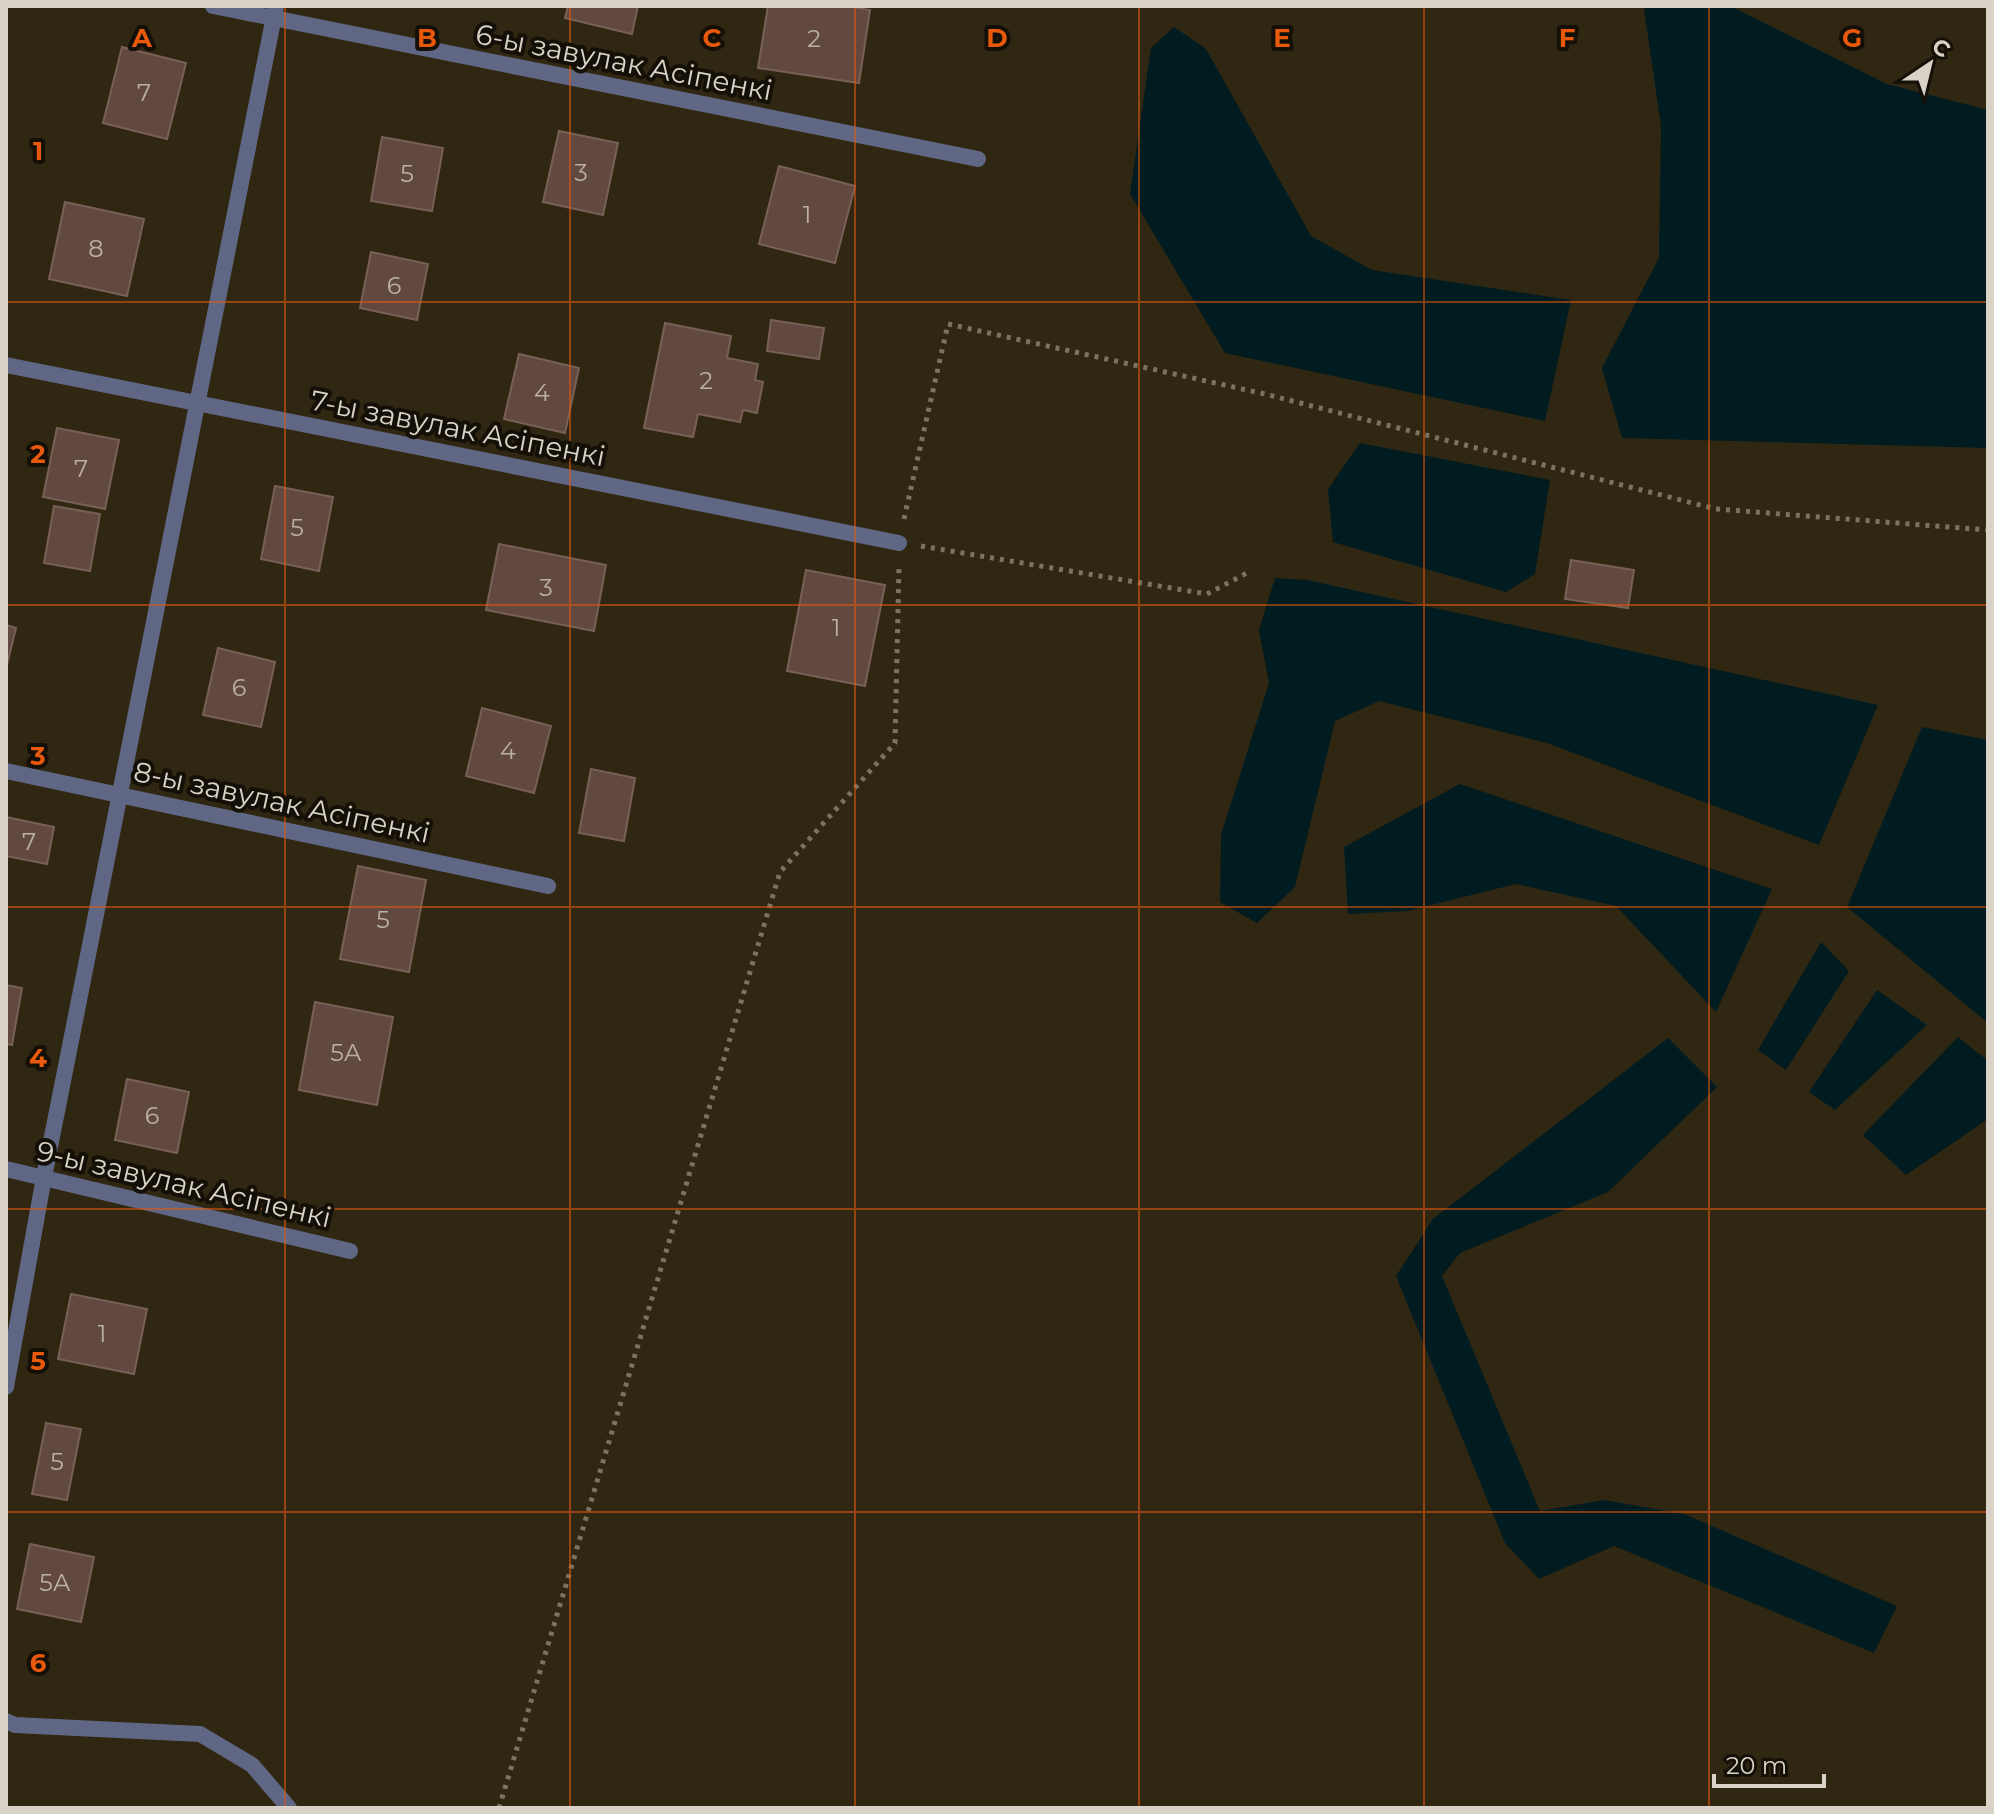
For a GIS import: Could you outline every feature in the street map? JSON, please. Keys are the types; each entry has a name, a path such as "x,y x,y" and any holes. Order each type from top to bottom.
{"street":[{"name":"6-ы завулак Асіпенкі","path":"213,6 275,12 978,159"},
{"path":"6,1387 44,1177 275,12"},
{"name":"7-ы завулак Асіпенкі","path":"6,365 899,543"},
{"name":"8-ы завулак Асіпенкі","path":"6,771 548,886"},
{"name":"9-ы завулак Асіпенкі","path":"6,1169 350,1251"},
{"path":"6,1721 15,1725 200,1734 252,1765 289,1808"}],"path":[{"path":"499,1808 780,872 895,743 899,543 948,324 1265,394 1716,509 1988,530"},
{"path":"899,543 1207,594 1247,573"}],"water":[{"path":"1647,6 1730,6 1887,84 1988,110 1988,448 1622,438 1602,368 1659,258 1661,126 1644,9"},
{"path":"1174,27 1206,49 1311,236 1372,270 1571,300 1545,421 1225,353 1130,194 1151,48"},
{"path":"1360,443 1550,480 1535,574 1506,592 1333,542 1328,489"},
{"path":"1275,578 1307,580 1878,705 1819,845 1547,743 1379,701 1335,721 1295,887 1257,923 1220,902 1221,835 1269,683 1259,630"},
{"path":"1922,727 1988,740 1988,1023 1847,907"},
{"path":"1460,784 1772,889 1716,1012 1616,906 1516,884 1407,911 1348,914 1344,847"},
{"path":"1821,942 1849,971 1786,1070 1758,1050"},
{"path":"1877,990 1927,1025 1835,1110 1809,1092"},
{"path":"1958,1037 1988,1061 1988,1119 1906,1175 1863,1135"},
{"path":"1668,1038 1717,1087 1608,1192 1460,1253 1442,1276 1540,1511 1604,1500 1684,1514 1897,1606 1874,1653 1614,1546 1539,1579 1505,1543 1396,1276 1433,1219"}],"building":[{"path":"568,6 638,6 632,34 565,18"},
{"path":"768,6 845,6 870,10 859,83 758,68"},
{"path":"122,47 186,63 167,139 103,123"},
{"path":"559,131 618,143 603,215 543,202"},
{"path":"382,137 443,148 432,211 371,201"},
{"path":"779,166 855,186 835,263 759,244"},
{"path":"65,202 144,219 127,296 49,279"},
{"path":"371,252 428,264 417,320 360,308"},
{"path":"771,320 824,328 819,359 767,351"},
{"path":"665,323 731,336 727,358 758,364 755,380 763,382 757,413 743,410 740,422 698,414 693,437 644,428"},
{"path":"519,354 579,368 565,433 504,419"},
{"path":"57,428 119,440 105,509 43,497"},
{"path":"275,486 333,497 319,571 261,559"},
{"path":"54,506 100,514 90,571 44,563"},
{"path":"499,544 606,565 594,631 486,610"},
{"path":"1571,560 1634,570 1628,608 1565,599"},
{"path":"806,570 885,585 865,686 787,671"},
{"path":"6,625 16,628 6,669"},
{"path":"218,648 275,662 261,727 203,715"},
{"path":"482,708 551,726 534,793 466,776"},
{"path":"591,769 635,778 624,841 579,833"},
{"path":"6,817 54,827 47,864 6,856"},
{"path":"358,866 426,880 409,972 340,959"},
{"path":"6,985 22,988 12,1045 6,1044"},
{"path":"315,1002 393,1017 377,1105 299,1090"},
{"path":"127,1079 189,1092 177,1153 115,1140"},
{"path":"71,1294 147,1309 134,1374 58,1359"},
{"path":"46,1423 81,1429 67,1500 32,1494"},
{"path":"30,1544 94,1557 81,1622 17,1609"}]}
